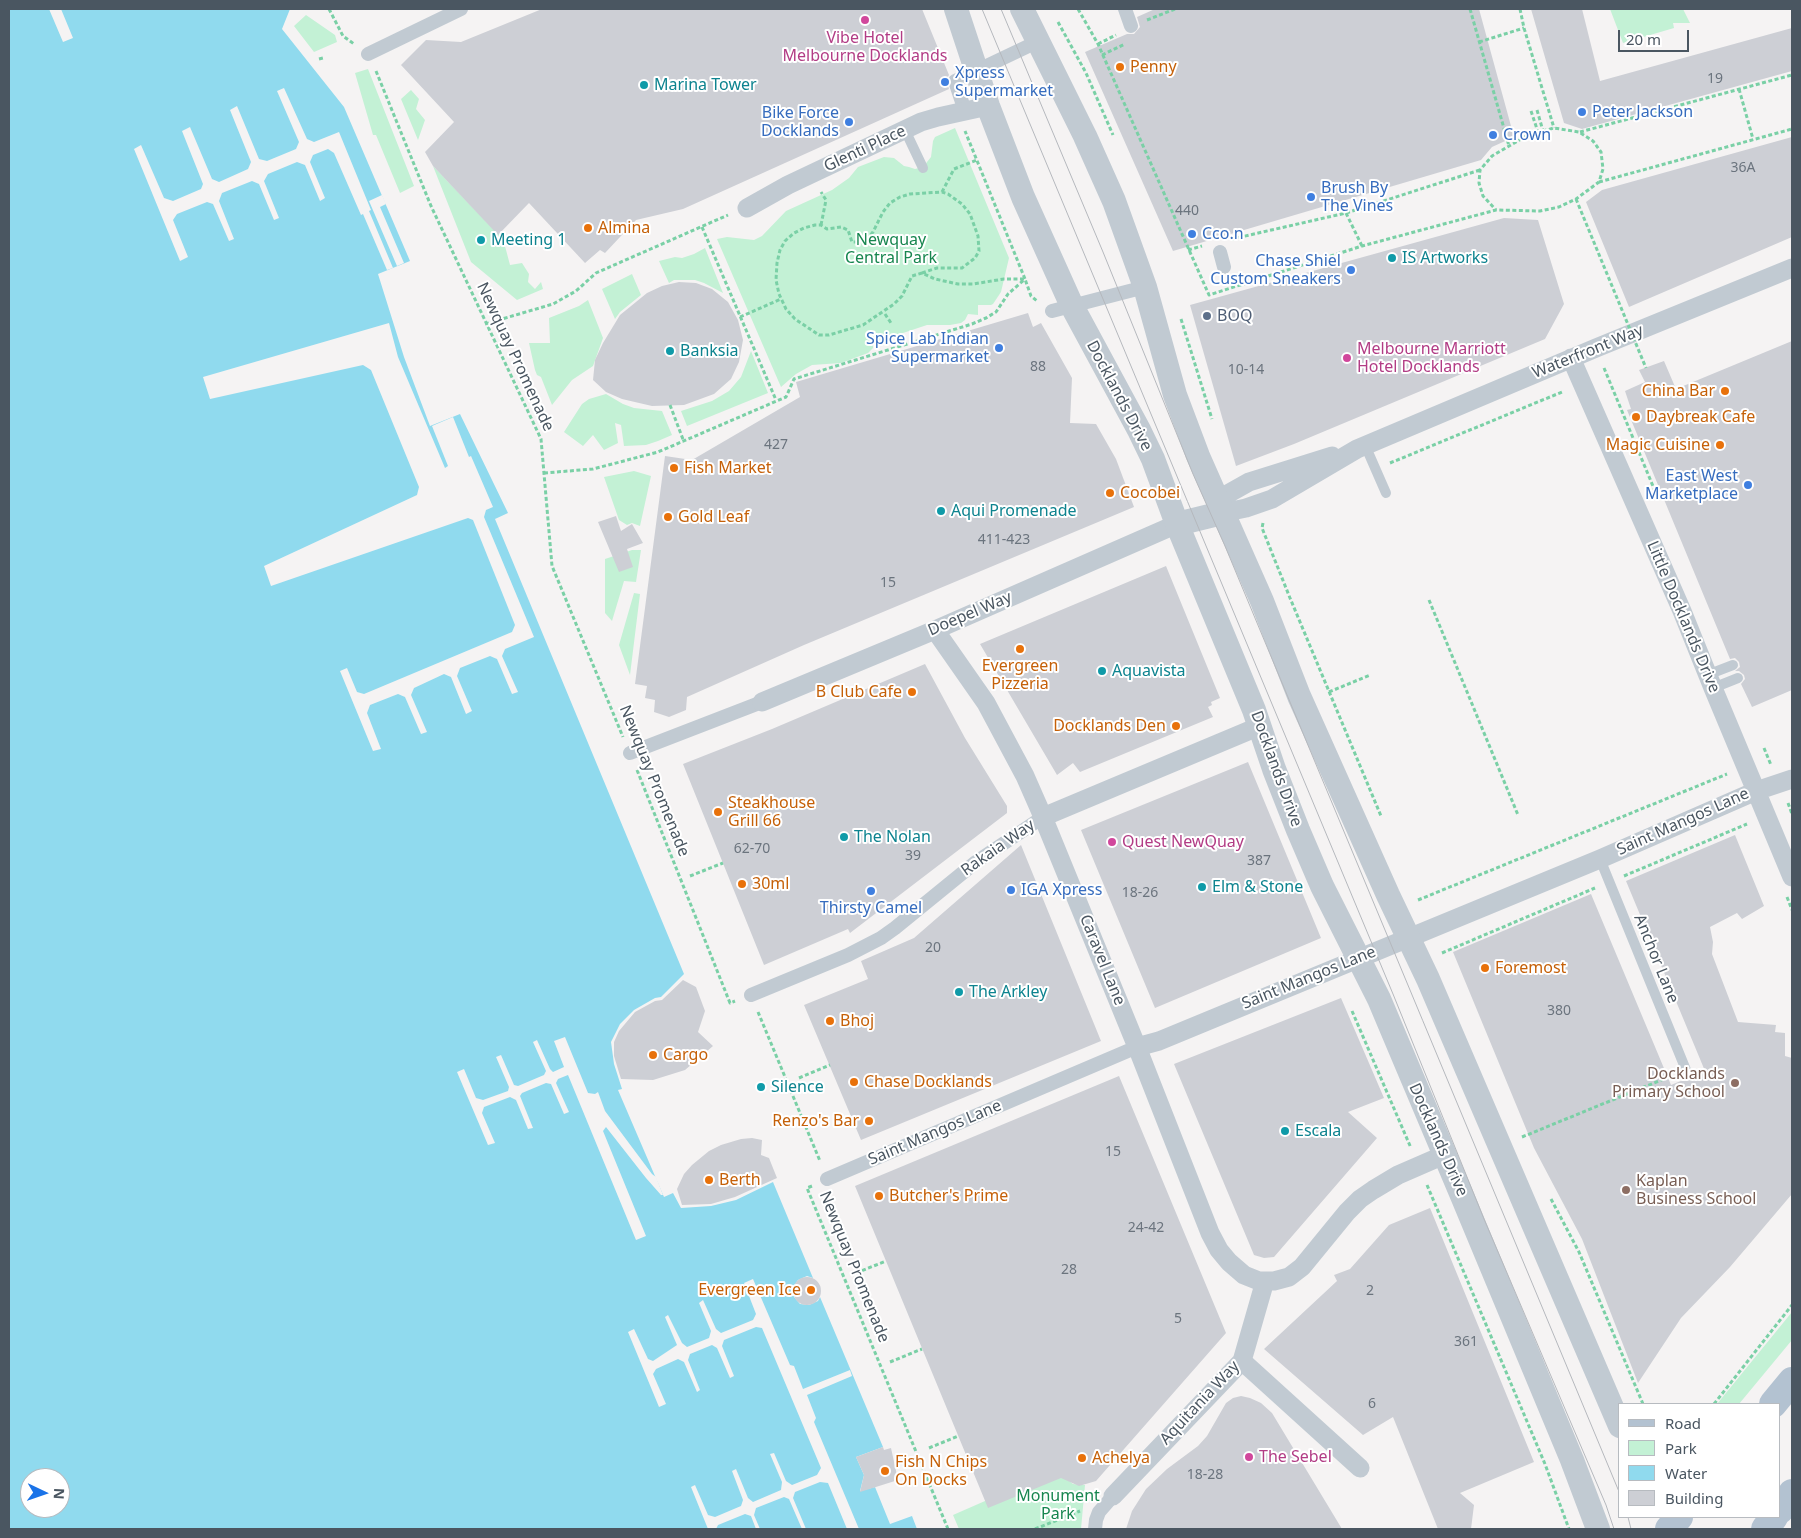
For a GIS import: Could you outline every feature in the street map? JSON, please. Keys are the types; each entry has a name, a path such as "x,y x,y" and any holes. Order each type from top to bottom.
{"main road":[{"path":"1774,1403 1792,1381"},
{"path":"1781,1509 1792,1493"},
{"path":"1669,1529 1678,1518"},
{"path":"1765,1529 1773,1518"}],"street":[{"path":"368,54 460,9"},
{"name":"Docklands Drive","path":"956,9 988,106 1023,197 1062,309 1146,445 1260,726 1279,783 1308,854 1378,1000 1464,1198 1572,1460 1598,1529"},
{"path":"1022,9 1108,188 1145,287 1180,410 1198,456 1262,600 1299,696 1481,1100 1618,1421"},
{"path":"1125,9 1131,26"},
{"path":"961,111 955,81 1039,41"},
{"name":"Glenti Place","path":"747,208 788,185 921,122 988,106"},
{"path":"1222,247 1224,267"},
{"name":"Waterfront Way","path":"1177,524 1220,506 1249,482 1361,447 1571,358 1792,268"},
{"path":"1062,309 1145,287"},
{"name":"Little Docklands Drive","path":"1571,358 1682,610 1710,681 1749,793 1789,885"},
{"name":"Doepel Way","path":"762,702 935,630 1177,524"},
{"name":"Caravel Lane","path":"935,630 986,703 1007,740 1043,817 1214,1242 1237,1270 1252,1279 1265,1281"},
{"path":"630,753 762,702"},
{"name":"Rakaia Way","path":"751,995 848,955 881,938 976,862 1043,817 1260,726"},
{"name":"Saint Mangos Lane","path":"827,1179 1137,1047 1160,1040 1600,859 1749,793 1792,779"},
{"path":"1265,1281 1282,1279 1296,1273 1360,1199 1385,1182 1444,1155"},
{"name":"Aquitania Way","path":"1112,1496 1242,1361 1265,1281"},
{"path":"1242,1361 1360,1468"},
{"path":"1096,1525 1099,1512 1112,1496"}],"lane":[{"path":"905,130 923,168"},
{"path":"1361,447 1376,469 1386,493"},
{"path":"1710,681 1733,665"},
{"path":"1710,681 1738,678"},
{"name":"Anchor Lane","path":"1600,859 1686,1070"}],"path":[{"path":"330,9 343,36 368,54"},
{"path":"1078,9 1098,44 1209,295 1362,246 1496,210 1540,211 1559,207 1576,200 1599,182 1792,129"},
{"path":"1470,9 1509,146"},
{"path":"1520,9 1554,128"},
{"path":"1479,42 1524,28"},
{"name":"Newquay Promenade","path":"368,54 430,206 541,439 552,566 630,753 730,1003 751,995 827,1179 807,1188 948,1529"},
{"path":"1222,247 1346,213 1480,170 1492,156 1528,135 1554,128 1580,132 1792,75"},
{"path":"1739,89 1753,140"},
{"path":"1537,110 1543,131"},
{"path":"961,111 977,160 1031,296 1062,309"},
{"path":"1531,111 1538,132"},
{"path":"1580,132 1593,141 1601,152 1604,169 1599,182"},
{"path":"942,192 954,169 977,160"},
{"path":"1480,170 1479,183 1483,196 1496,210"},
{"path":"942,192 956,199 970,214 978,236 979,251 975,258 962,268 937,268 912,276 902,296 882,313 863,325 829,335 818,335 795,319 786,309 776,280 777,263 785,241 794,233 809,226 821,225 827,228 841,227 848,230 852,242 858,242 867,238 873,232 883,212 890,203 900,197 910,194 942,192"},
{"path":"821,225 826,200 822,194"},
{"path":"1576,200 1646,368"},
{"path":"485,324 553,304 576,291 596,273 747,208"},
{"path":"1346,213 1362,246"},
{"path":"702,227 776,400"},
{"path":"1188,250 1206,245"},
{"path":"922,273 935,279 958,284 973,284 1004,279 1025,279"},
{"path":"544,473 593,469 658,452 684,442 786,397 794,379 986,318 996,312 1008,294 1025,279"},
{"path":"740,317 781,299"},
{"path":"885,314 891,323"},
{"path":"1376,469 1566,391"},
{"path":"670,405 684,442"},
{"path":"1263,518 1262,528 1384,822"},
{"path":"1428,600 1518,815"},
{"path":"1329,692 1370,675"},
{"path":"1418,900 1732,772 1749,793"},
{"path":"690,876 723,863"},
{"path":"1789,885 1792,910"},
{"path":"1352,1011 1545,1464 1569,1529"},
{"path":"799,1078 830,1065"},
{"path":"1518,1139 1686,1070"},
{"path":"856,1273 886,1261"},
{"path":"1715,1403 1792,1305"},
{"path":"890,1362 922,1349"},
{"path":"929,1448 958,1436"},
{"path":"1034,1529 1082,1510 1096,1525"}],"green space":[{"path":"1610,9 1683,9 1690,23 1673,23 1674,28 1623,43"},
{"path":"306,15 335,35 337,42 314,52 294,26"},
{"path":"368,69 414,186 400,193 376,135 373,135 355,73"},
{"path":"411,90 419,99 416,109 425,120 418,140 401,99"},
{"name":"Newquay Central Park","path":"955,128 1009,258 1001,292 993,304 978,305 978,315 968,314 961,323 927,325 873,343 873,348 868,353 841,363 812,365 796,374 781,387 717,239 727,237 754,240 762,236 786,211 832,190 849,178 858,167 884,157 894,158 904,166 915,169 923,167 931,157 935,137"},
{"path":"433,166 498,234 501,231 510,265 522,263 529,274 528,282 535,289 541,282 543,289 517,300 471,262"},
{"path":"705,248 723,293 695,280 674,280 669,283 659,261 675,257 682,258"},
{"path":"632,274 641,295 620,312 615,319 602,289"},
{"path":"588,300 603,338 593,366 572,380 552,405 541,377 537,375 535,370 529,343 550,343 549,318 579,306"},
{"path":"751,351 768,393 687,426 681,411 712,401 729,391 741,377"},
{"path":"606,394 634,408 662,411 672,435 646,445 624,446 621,425 615,423 618,443 604,450 593,435 583,446 564,432 582,404 589,399"},
{"path":"634,471 651,476 640,526 632,523 627,525 619,520 604,477"},
{"path":"632,550 641,550 636,582 624,581 612,621 605,613 605,559"},
{"path":"634,593 640,594 630,675 619,645"},
{"path":"1792,1312 1792,1340 1740,1403 1718,1403"},
{"name":"Monument Park","path":"1063,1476 1073,1484 1085,1485 1081,1529 959,1529 953,1515 985,1501"}],"water":[{"path":"9,9 290,9 282,29 344,107 410,261 378,274 404,357 430,426 460,414 508,513 495,519 684,974 661,997 655,998 634,1010 620,1024 611,1042 614,1064 622,1089 618,1090 664,1197 673,1193 681,1208 711,1206 736,1200 773,1182 813,1278 807,1276 798,1280 793,1288 794,1297 800,1304 809,1305 818,1301 820,1297 883,1447 856,1457 864,1475 860,1491 875,1487 890,1524 912,1516 917,1529 9,1529"}],"pier":[{"path":"49,9 61,9 73,38 63,42"},
{"path":"284,88 307,139 314,142 339,132 393,268 387,270 334,153 328,149 313,155 310,162 325,198 320,201 305,165 297,162 268,174 264,181 279,218 274,220 259,184 252,181 222,193 219,201 234,239 229,241 213,204 207,202 177,214 173,220 188,257 180,261 134,149 141,145 164,198 173,201 201,189 203,184 182,131 190,127 212,179 219,182 248,169 251,162 230,110 237,106 259,159 267,161 296,149 299,142 277,91"},
{"path":"382,195 386,204 380,207 404,263 397,266 369,201"},
{"path":"389,323 398,357 445,468 448,466 432,426 453,417 469,457 471,456 493,507 486,510 484,517 534,637 505,649 502,656 518,692 512,694 497,659 490,656 460,668 457,676 472,711 466,714 451,677 444,674 414,688 411,695 427,732 421,734 405,697 398,694 370,705 367,713 381,749 373,751 340,671 347,668 357,692 364,694 512,632 515,625 473,520 468,518 271,586 264,566 417,495 419,487 371,370 363,365 210,399 203,377"},
{"path":"565,1037 588,1093 595,1094 598,1092 605,1111 656,1177 663,1195 646,1178 606,1127 603,1131 646,1236 636,1240 568,1075 558,1079 556,1083 569,1112 564,1114 551,1084 546,1083 522,1093 520,1096 533,1128 528,1129 516,1100 510,1097 484,1107 482,1113 495,1143 488,1145 457,1072 464,1069 476,1098 483,1100 508,1091 509,1087 496,1057 501,1055 514,1085 518,1086 544,1075 546,1071 533,1042 537,1040 553,1072 564,1067 554,1041"},
{"path":"753,1279 790,1365 794,1366 803,1389 850,1370 852,1376 807,1395 816,1418 814,1422 859,1529 847,1529 828,1483 820,1482 795,1492 793,1498 806,1529 802,1529 789,1499 784,1497 756,1508 754,1515 760,1529 756,1529 751,1516 745,1514 718,1525 716,1529 708,1529 691,1487 695,1485 708,1515 715,1517 741,1506 743,1500 732,1471 736,1469 748,1498 753,1502 781,1490 782,1482 770,1454 774,1453 786,1481 792,1485 817,1475 821,1468 762,1328 756,1327 724,1340 722,1346 734,1376 730,1378 717,1348 712,1345 690,1354 688,1360 700,1390 697,1392 684,1362 678,1359 656,1369 653,1374 666,1404 659,1407 628,1332 634,1329 648,1359 653,1361 677,1345 665,1317 668,1315 682,1343 687,1347 709,1338 711,1331 699,1303 703,1300 716,1329 721,1333 753,1320 756,1314 744,1283"}],"building":[{"path":"542,9 922,9 949,75 946,80 949,89 683,209 636,220 605,253 600,250 585,263 529,203 498,235 433,166 425,152 454,122 401,65 426,40 461,42"},
{"path":"1155,9 1479,9 1514,137 1492,147 1481,160 1173,251 1085,52 1127,34 1134,34 1140,27 1137,17"},
{"path":"1531,9 1582,9 1600,81 1792,28 1792,71 1582,129 1564,123"},
{"path":"1792,137 1792,237 1629,307 1586,202 1602,190"},
{"path":"1504,218 1538,220 1564,304 1545,339 1294,444 1236,466 1190,305"},
{"name":"Banksia","path":"679,282 696,283 712,289 728,302 738,320 743,340 739,362 731,379 714,394 684,405 652,406 622,399 606,392 593,380 595,360 620,315 647,293 662,286"},
{"path":"1028,313 1033,327 1041,323 1072,378 1070,423 1096,424 1116,459 1134,507 804,645 687,697 686,710 669,717 654,712 655,700 645,698 647,686 635,684 665,456 692,460 800,397 796,382"},
{"path":"1792,341 1792,690 1752,707 1741,684 1745,679 1744,675 1739,671 1735,671 1740,667 1739,662 1735,658 1730,659 1627,410 1631,409 1625,391 1645,382 1639,370 1664,361 1676,389"},
{"path":"616,516 621,531 632,524 643,543 627,549 633,567 619,572 598,522"},
{"name":"Aquavista","path":"1166,566 1220,698 1211,702 1212,705 1208,707 1213,717 1080,772 1073,763 1057,775 980,644"},
{"name":"The Nolan","path":"925,664 965,738 1007,806 1007,813 850,933 848,929 764,965 683,764 772,729"},
{"name":"Elm & Stone","path":"1248,762 1321,938 1155,1008 1081,830"},
{"path":"1735,835 1764,906 1742,919 1737,913 1710,927 1713,942 1712,954 1738,1022 1776,1025 1775,1032 1785,1033 1785,1056 1792,1058 1792,1194 1730,1267 1681,1318 1638,1383 1582,1239 1534,1148 1453,952 1591,894 1671,1085 1705,1071 1626,881"},
{"name":"The Arkley","path":"1021,845 1101,1041 861,1140 804,1005 868,979 861,961 914,938"},
{"path":"683,980 696,987 705,1011 698,1032 713,1046 685,1070 653,1080 621,1079 614,1056 614,1042 619,1031 635,1012 655,1001 662,1000"},
{"name":"Escala","path":"1341,998 1384,1098 1348,1112 1377,1138 1274,1257 1264,1258 1254,1255 1174,1064"},
{"path":"1119,1076 1226,1333 1096,1481 1079,1486 1061,1478 988,1508 855,1186"},
{"path":"752,1138 762,1140 761,1155 769,1158 777,1178 735,1197 711,1204 682,1205 677,1189 684,1174 692,1165 709,1151 721,1145"},
{"path":"1430,1208 1534,1462 1460,1493 1474,1505 1471,1529 1438,1529 1393,1417 1363,1435 1264,1349 1337,1281 1334,1275 1350,1269 1389,1225"},
{"path":"807,1277 817,1281 821,1291 817,1301 807,1305 797,1301 793,1291 797,1281"},
{"path":"1241,1396 1261,1403 1272,1413 1342,1529 1126,1529 1132,1511 1146,1489 1167,1469 1198,1446 1207,1436 1226,1403 1233,1398"},
{"path":"883,1447 884,1450 891,1448 898,1480 860,1492 864,1475 856,1457"}],"tram line":[{"path":"982,9 1393,994 1484,1219 1606,1505 1614,1529"},
{"path":"1001,9 1103,252 1193,474 1225,546 1618,1489"},
{"path":"1628,1518 1631,1529"}],"place":[{"name":"Vibe Hotel Melbourne Docklands","path":"865,20"},
{"name":"Penny","path":"1120,67"},
{"name":"Xpress Supermarket","path":"945,82"},
{"name":"Marina Tower","path":"644,85"},
{"name":"Peter Jackson","path":"1582,112"},
{"name":"Bike Force Docklands","path":"849,122"},
{"name":"Crown","path":"1493,135"},
{"name":"Brush By The Vines","path":"1311,197"},
{"name":"Almina","path":"588,228"},
{"name":"Cco.n","path":"1192,234"},
{"name":"Meeting 1","path":"481,240"},
{"name":"IS Artworks","path":"1392,258"},
{"name":"Chase Shiel Custom Sneakers","path":"1351,270"},
{"name":"BOQ","path":"1207,316"},
{"name":"Spice Lab Indian Supermarket","path":"999,348"},
{"name":"Banksia","path":"670,351"},
{"name":"Melbourne Marriott Hotel Docklands","path":"1347,358"},
{"name":"China Bar","path":"1725,391"},
{"name":"Daybreak Cafe","path":"1636,417"},
{"name":"Magic Cuisine","path":"1720,445"},
{"name":"Fish Market","path":"674,468"},
{"name":"East West Marketplace","path":"1748,485"},
{"name":"Cocobei","path":"1110,493"},
{"name":"Aqui Promenade","path":"941,511"},
{"name":"Gold Leaf","path":"668,517"},
{"name":"Evergreen Pizzeria","path":"1020,649"},
{"name":"Aquavista","path":"1102,671"},
{"name":"B Club Cafe","path":"912,692"},
{"name":"Docklands Den","path":"1176,726"},
{"name":"Steakhouse Grill 66","path":"718,812"},
{"name":"The Nolan","path":"844,837"},
{"name":"Quest NewQuay","path":"1112,842"},
{"name":"30ml","path":"742,884"},
{"name":"Elm & Stone","path":"1202,887"},
{"name":"IGA Xpress","path":"1011,890"},
{"name":"Thirsty Camel","path":"871,891"},
{"name":"Foremost","path":"1485,968"},
{"name":"The Arkley","path":"959,992"},
{"name":"Bhoj","path":"830,1021"},
{"name":"Cargo","path":"653,1055"},
{"name":"Chase Docklands","path":"854,1082"},
{"name":"Docklands Primary School","path":"1735,1083"},
{"name":"Silence","path":"761,1087"},
{"name":"Renzo's Bar","path":"869,1121"},
{"name":"Escala","path":"1285,1131"},
{"name":"Berth","path":"709,1180"},
{"name":"Kaplan Business School","path":"1626,1190"},
{"name":"Butcher's Prime","path":"879,1196"},
{"name":"Evergreen Ice","path":"811,1290"},
{"name":"The Sebel","path":"1249,1457"},
{"name":"Achelya","path":"1082,1458"},
{"name":"Fish N Chips On Docks","path":"885,1471"}]}
